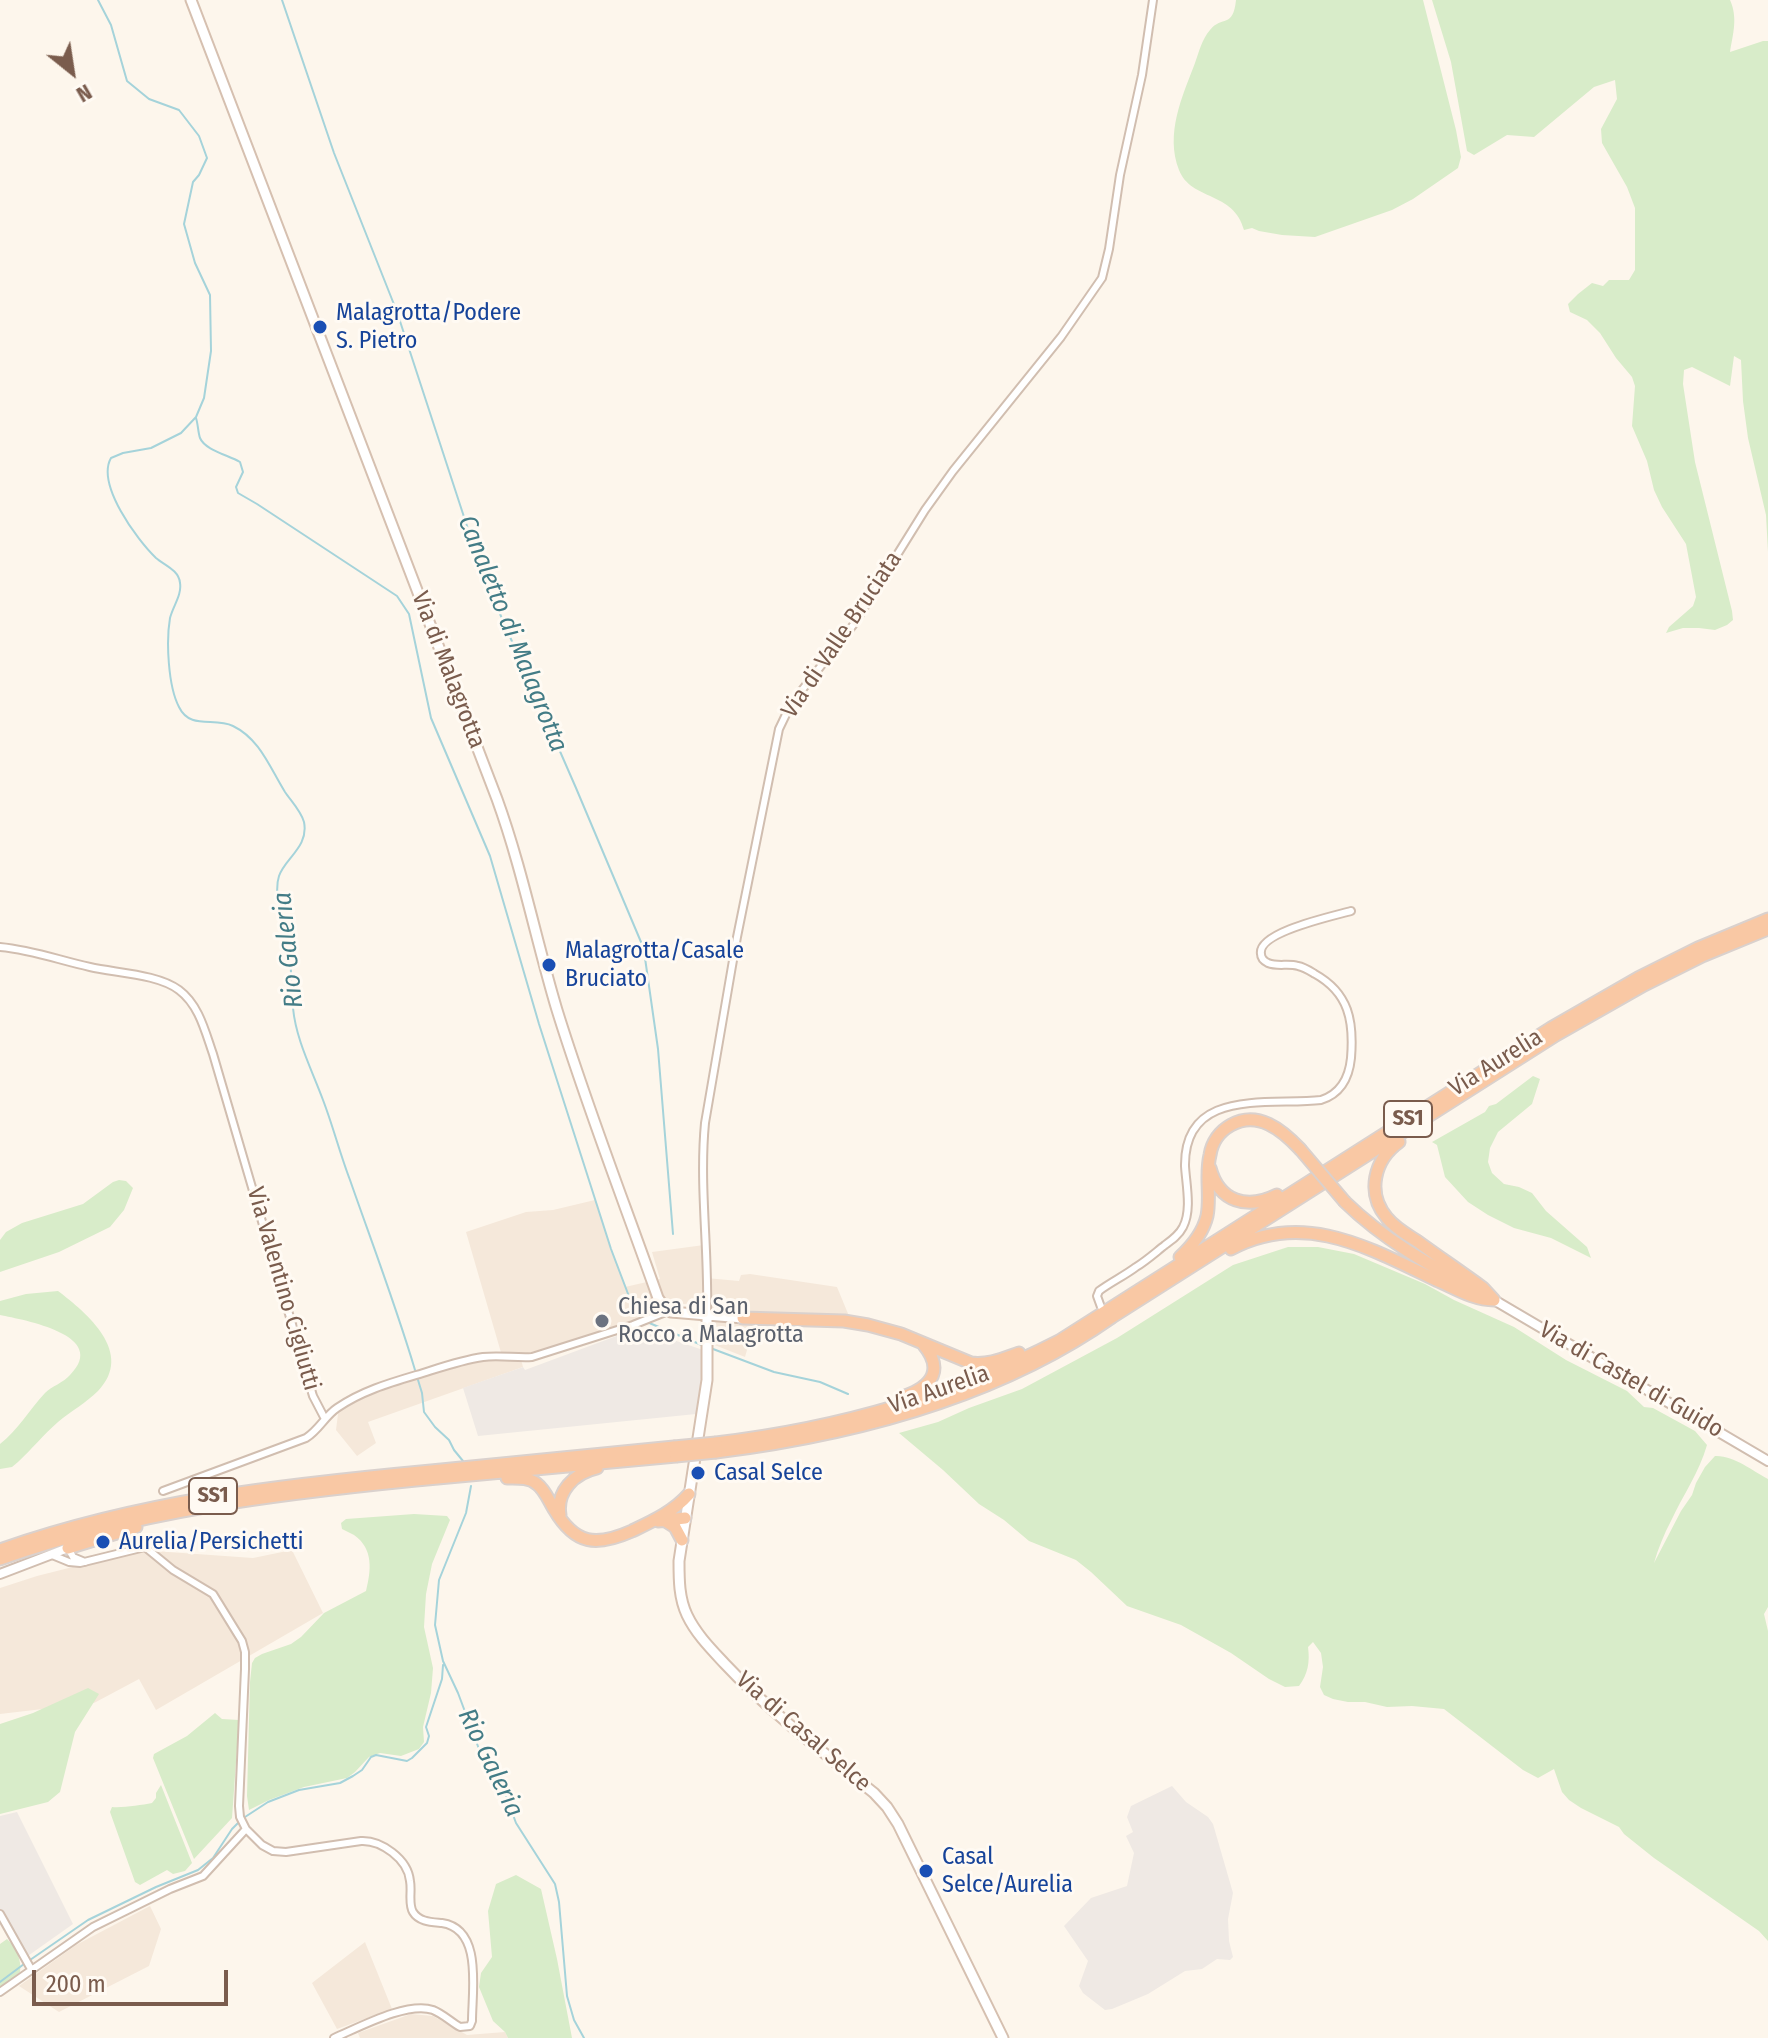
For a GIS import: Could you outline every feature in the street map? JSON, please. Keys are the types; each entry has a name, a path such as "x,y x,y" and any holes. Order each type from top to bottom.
{"highway":[{"name":"Via Aurelia","path":"716,1447 838,1422 951,1388 1059,1341 1551,1028 1638,978 1698,948 1768,919"},
{"name":"Via Aurelia","path":"0,1550 88,1522 218,1495 290,1485 475,1475 675,1451 786,1442 901,1414 969,1391 1083,1338 1556,1035 1702,956 1768,929"},
{"path":"1494,1300 1481,1286 1390,1222 1378,1203 1375,1182 1381,1160 1394,1146 1491,1083 1507,1065"},
{"path":"1209,1159 1211,1174 1227,1196 1247,1203 1267,1200 1460,1078 1479,1073"},
{"path":"1059,1341 1065,1329 1172,1263 1196,1240 1207,1215 1209,1159 1214,1143 1222,1132 1247,1119 1277,1128 1300,1149 1364,1221 1393,1243 1494,1300"},
{"path":"1083,1338 1107,1327 1237,1246 1265,1235 1282,1233 1311,1233 1339,1238 1386,1256 1475,1298 1494,1300"},
{"path":"743,1318 844,1321 890,1331 960,1360 983,1365 1028,1350 1043,1349"},
{"path":"838,1422 927,1385 934,1364 932,1356 920,1341"},
{"path":"562,1521 559,1510 562,1495 569,1483 581,1474 592,1469 652,1462 675,1451"},
{"name":"Via Aurelia","path":"0,1559 103,1527 218,1504 487,1465 675,1451"},
{"path":"475,1475 534,1482 543,1490 562,1521 576,1536 589,1541 617,1538 677,1513 685,1518"},
{"path":"661,1518 689,1494"},
{"path":"68,1548 218,1504"},
{"path":"661,1518 675,1527 682,1540"}],"main road":[{"name":"Via di Malagrotta","path":"191,0 497,799 518,860 556,1006 579,1078 658,1298 668,1311"},
{"path":"668,1311 743,1318"},
{"name":"Via di Casal Selce","path":"707,1315 707,1380 685,1518 679,1581 682,1601 691,1623 761,1701 887,1807 1003,2038"}],"street":[{"name":"Via di Valle Bruciata","path":"707,1315 705,1123 737,937 779,729 791,704 854,624 930,502 1061,337 1102,278 1142,75 1153,0"},
{"path":"1101,1307 1097,1297 1100,1290 1142,1263 1182,1228 1186,1211 1186,1145 1204,1119 1219,1109 1237,1103 1321,1100 1333,1095 1341,1086 1350,1063 1351,1037 1348,1011 1342,998 1330,984 1304,968 1269,963 1260,951 1263,944 1275,935 1351,911"},
{"name":"Via Valentino Cigliutti","path":"0,947 33,951 90,967 160,981 180,991 193,1005 213,1054 313,1396 325,1419 351,1399 399,1380 467,1360 532,1357 668,1311"},
{"name":"Via di Castel di Guido","path":"1494,1300 1768,1461"},
{"path":"163,1491 306,1438 319,1429 325,1419"},
{"path":"52,1555 71,1563 85,1562 145,1547 177,1573 209,1590 240,1637 245,1652 239,1806 244,1827 266,1848 279,1852 363,1841 380,1845 393,1853 410,1878 413,1913 424,1920 455,1927 470,1947 473,1963 472,2021 469,2026 459,2027 434,2011 418,2009 389,2016 334,2038"},
{"path":"0,1574 68,1548 73,1557 85,1562"},
{"path":"0,1992 28,1964 102,1922 203,1876 244,1827"},
{"path":"0,1914 28,1964"}],"shaded area":[{"path":"595,1200 625,1287 660,1279 652,1252 704,1245 706,1278 739,1281 741,1275 750,1274 837,1287 849,1316 757,1315 745,1357 712,1344 712,1302 670,1305 563,1344 520,1355 523,1367 368,1422 376,1443 357,1456 336,1430 339,1406 351,1399 467,1360 502,1356 466,1232 526,1212 553,1210"},
{"path":"638,1328 703,1350 696,1414 478,1436 463,1388 523,1367 525,1370"},
{"path":"140,1550 253,1558 292,1550 323,1613 156,1710 139,1679 94,1703 0,1714 0,1588"},
{"path":"1172,1786 1213,1824 1233,1893 1228,1919 1233,1957 1230,1960 1217,1959 1202,1969 1185,1971 1148,1994 1105,2010 1083,1993 1079,1986 1088,1961 1064,1926 1091,1898 1127,1886 1134,1853 1126,1836 1133,1832 1127,1817 1131,1806"},
{"path":"17,1812 73,1924 25,1958 0,1913 0,1816"},
{"path":"150,1906 161,1929 149,1966 59,2012 19,1986 76,1945"},
{"path":"365,1942 392,2009 337,2029 312,1983"},
{"path":"411,2014 433,2016 467,2035 505,2032 508,2038 360,2038 358,2033"}],"green space":[{"path":"1236,0 1423,0 1456,130 1461,157 1458,168 1392,210 1315,237 1282,235 1252,228 1244,230 1239,217 1231,209 1185,180 1179,170 1174,143 1177,116 1203,41 1214,26 1230,18"},
{"path":"1432,0 1730,0 1734,19 1730,52 1768,41 1768,552 1766,515 1748,438 1741,360 1734,356 1730,386 1692,367 1684,370 1683,384 1695,462 1732,611 1733,620 1727,625 1715,630 1683,628 1666,633 1693,606 1696,597 1686,544 1654,490 1647,461 1632,426 1635,386 1632,377 1600,333 1587,320 1570,312 1568,304 1592,283 1603,286 1609,280 1629,280 1635,270 1635,208 1602,143 1601,129 1617,99 1615,80 1594,87 1534,137 1507,135 1474,155 1467,151 1451,62"},
{"path":"1533,1076 1540,1079 1532,1104 1498,1132 1490,1148 1488,1162 1492,1173 1504,1184 1532,1193 1546,1211 1587,1247 1591,1258 1551,1238 1514,1228 1468,1202 1445,1177 1437,1145 1432,1142 1485,1112"},
{"path":"119,1180 126,1181 133,1188 124,1210 110,1227 59,1252 0,1272 0,1240 6,1232 22,1223 83,1204"},
{"path":"1288,1247 1318,1247 1354,1254 1425,1284 1514,1327 1566,1360 1627,1391 1644,1407 1653,1408 1695,1431 1707,1445 1704,1455 1654,1563 1705,1467 1715,1456 1736,1461 1768,1479 1768,1607 1764,1614 1768,1631 1768,1941 1759,1931 1654,1858 1619,1827 1569,1800 1562,1792 1554,1769 1538,1778 1523,1770 1444,1709 1387,1707 1324,1695 1320,1687 1323,1667 1321,1653 1313,1642 1308,1647 1308,1668 1299,1686 1285,1687 1269,1679 1181,1625 1127,1606 1076,1560 1029,1541 979,1504 899,1433 938,1422 1022,1389 1117,1338 1233,1265"},
{"path":"58,1291 82,1311 103,1335 111,1362 108,1377 98,1391 58,1422 18,1462 12,1467 0,1469 0,1444 45,1393 70,1375 79,1361 79,1349 59,1332 0,1315 0,1301 26,1294"},
{"path":"414,1514 447,1516 450,1520 432,1564 426,1594 424,1627 433,1668 423,1727 424,1742 419,1749 401,1756 380,1753 369,1757 347,1778 304,1787 249,1810 252,1663 262,1654 291,1644 324,1613 366,1591 370,1568 368,1554 354,1535 342,1529 341,1523 346,1519"},
{"path":"88,1688 99,1694 75,1732 60,1792 48,1802 0,1814 0,1724"},
{"path":"215,1713 222,1719 239,1720 232,1818 194,1859 153,1758 154,1754 187,1736"},
{"path":"161,1785 192,1863 185,1871 173,1874 167,1870 140,1885 135,1882 110,1812 112,1807 152,1803"},
{"path":"516,1875 541,1889 572,2038 508,2038 493,2021 479,1987 481,1973 492,1957 488,1911 496,1884"},
{"path":"7,1939 18,1954 20,1972 0,1988 0,1944"}],"waterway":[{"name":"Rio Galeria","path":"98,0 111,25 127,81 149,99 179,110 199,136 207,158 193,182 184,224 195,263 210,295 211,351 204,398 196,417 181,433 151,448 111,458 109,482 129,525 156,558 179,578 180,592 170,618 168,639 170,676 179,707 189,718 233,726 250,738 264,755 304,822 303,838 282,870 277,885 290,960 295,1020 415,1370"},
{"name":"Canaletto di Malagrotta","path":"282,0 334,153 397,312 483,575 641,942 658,1049 673,1234"},
{"path":"196,418 203,442 240,462 243,472 236,487 238,493 397,596 409,614 431,718 490,856 539,1024 611,1249 633,1307 642,1319"},
{"path":"647,1322 704,1346"},
{"path":"713,1349 774,1372 820,1382 848,1394"},
{"name":"Rio Galeria","path":"418,1380 424,1412 463,1461"},
{"name":"Rio Galeria","path":"471,1486 466,1513 439,1580 435,1625 443,1661 482,1757 502,1785 516,1823 555,1884 567,1996 574,2020 584,2038"},
{"path":"245,1817 268,1802 299,1790 340,1783 362,1770 376,1755 407,1761 412,1758 427,1743 429,1736 426,1727 442,1679 443,1665"},
{"path":"30,1960 88,1920 198,1870 213,1858 239,1822"},
{"path":"0,1982 24,1964"}],"place":[{"name":"Malagrotta/Podere S. Pietro","path":"320,327"},
{"name":"Malagrotta/Casale Bruciato","path":"549,965"},
{"name":"Chiesa di San Rocco a Malagrotta","path":"602,1321"},
{"name":"Casal Selce","path":"698,1473"},
{"name":"Aurelia/Persichetti","path":"103,1542"},
{"name":"Casal Selce/Aurelia","path":"926,1871"}]}
